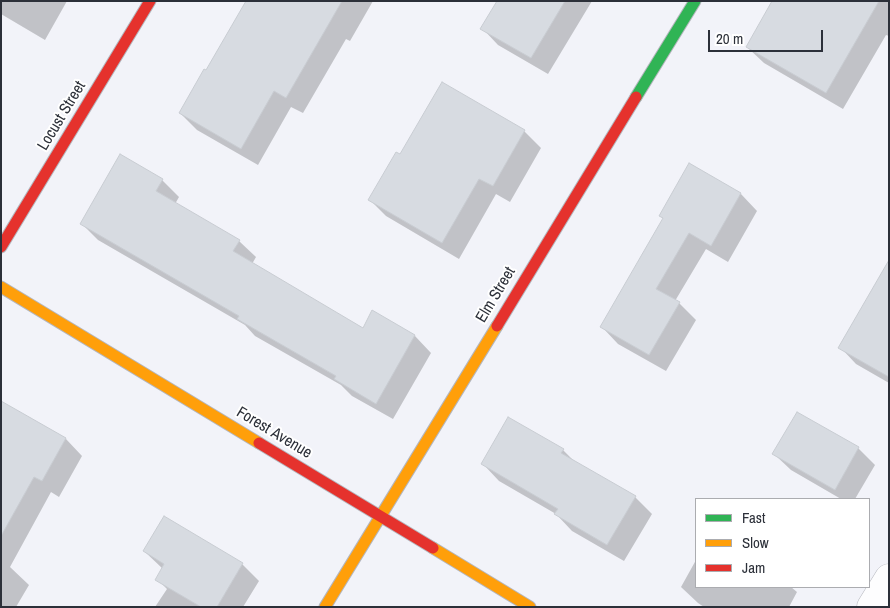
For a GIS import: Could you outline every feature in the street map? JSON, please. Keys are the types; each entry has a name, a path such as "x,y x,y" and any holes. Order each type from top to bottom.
{"street":[{"name":"Locust Street","path":"1,247 150,1"},
{"name":"Elm Street","path":"325,607 695,1"},
{"name":"Forest Avenue","path":"1,287 530,607"},
{"path":"871,607 889,578"}],"building":[{"path":"246,1 342,1 286,98 274,91 241,149 179,113"},
{"path":"497,1 565,1 531,58 480,29"},
{"path":"772,1 879,1 826,93 746,47"},
{"path":"442,82 525,130 493,186 479,179 442,243 368,200 396,152 400,154"},
{"path":"120,154 163,179 156,191 240,240 233,251 363,328 372,310 415,335 376,404 334,379 336,376 237,319 239,316 80,224"},
{"path":"689,163 741,193 711,246 689,233 656,289 680,302 649,355 600,327 663,218 659,216"},
{"path":"889,260 889,377 838,348"},
{"path":"1,401 66,438 42,481 34,477 1,536"},
{"path":"797,412 859,447 835,490 772,454"},
{"path":"508,417 564,449 561,453 636,496 607,545 554,514 558,509 481,464"},
{"path":"164,516 243,563 217,607 201,607 155,580 164,564 143,551"}],"traffic: fast":[{"path":"636,97 695,1"}],"traffic: slow":[{"path":"1,287 259,443"},
{"path":"325,607 497,326"},
{"path":"433,548 530,607"}],"traffic: jam":[{"path":"1,247 150,1"},
{"path":"497,326 636,97"},
{"path":"259,443 433,548"}]}
